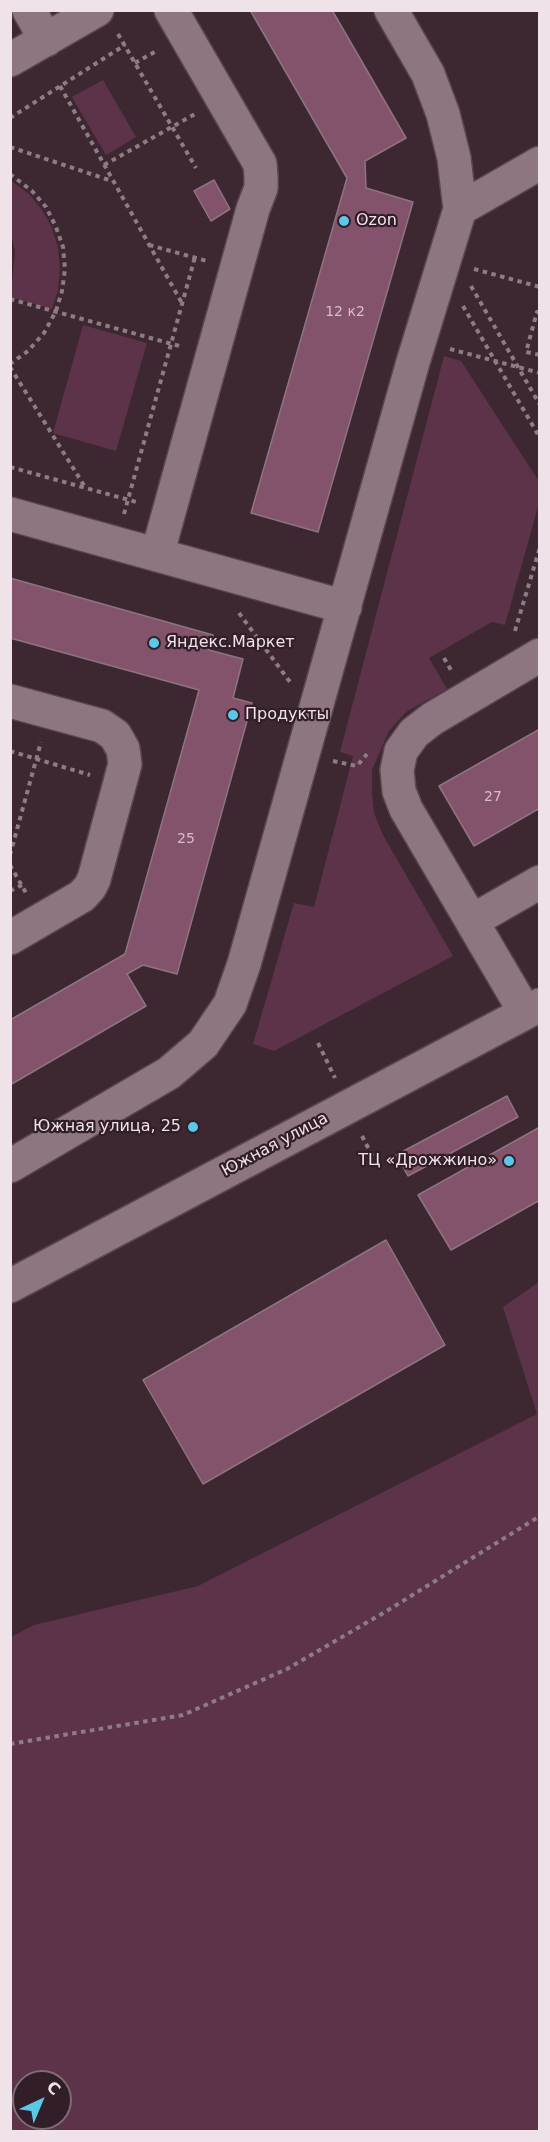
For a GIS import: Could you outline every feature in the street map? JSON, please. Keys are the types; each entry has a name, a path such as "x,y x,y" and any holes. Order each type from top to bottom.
{"street":[{"path":"29,10 46,40"},
{"path":"158,555 261,188 260,164 171,10"},
{"path":"10,1166 169,1073 202,1044 230,1004 262,904 420,341 460,209 454,158 443,114 428,74 391,10"},
{"path":"10,60 46,40 106,19"},
{"path":"460,209 540,163"},
{"path":"10,514 345,607"},
{"path":"532,1008 472,921 406,809 399,791 397,770 401,751 414,733 432,719 540,655"},
{"path":"10,701 102,726 115,735 123,748 125,764 90,887 82,896 10,938"},
{"path":"472,921 540,882"},
{"name":"Южная улица","path":"10,1286 532,1008"}],"path":[{"path":"106,19 125,45 196,168"},
{"path":"10,118 125,45"},
{"path":"60,86 183,306"},
{"path":"104,165 222,99"},
{"path":"10,147 114,182"},
{"path":"10,174 32,191 46,207 63,247 64,269 62,291 56,311 44,333 28,351 10,365 85,488"},
{"path":"149,245 237,269"},
{"path":"116,543 195,257"},
{"path":"471,268 540,286"},
{"path":"471,285 540,405"},
{"path":"10,298 213,355"},
{"path":"461,302 540,438"},
{"path":"540,313 537,312 526,352 540,355"},
{"path":"420,341 540,373"},
{"path":"10,467 170,511"},
{"path":"514,635 540,547"},
{"path":"207,568 315,716"},
{"path":"10,855 49,712"},
{"path":"10,752 120,783"},
{"path":"10,891 22,885"},
{"path":"10,1744 183,1715 288,1669 540,1516"}],"shaded area":[{"path":"103,80 136,137 106,155 72,97"},
{"path":"10,180 29,194 42,210 52,228 58,248 60,269 58,290 52,309 11,297 15,251 11,233"},
{"path":"83,325 147,343 116,451 53,433"},
{"path":"444,356 461,361 540,483 539,503 505,625 492,622 429,658 447,689 406,712 389,731 372,770 374,813 383,835 453,956 274,1051 253,1044 294,903 314,907 353,756 340,752"},
{"path":"539,1282 539,2131 11,2131 11,1637 34,1625 198,1586 537,1414 503,1307"}],"building":[{"path":"250,10 332,10 406,138 365,161 366,188 413,202 318,532 251,513 347,178"},
{"path":"214,180 230,209 211,221 194,191"},
{"path":"10,578 213,635 209,650 243,659 233,698 252,703 177,974 143,965 127,974 146,1006 10,1085 10,1020 125,954 199,690 10,638"},
{"path":"540,729 540,808 474,846 439,786"},
{"path":"507,1096 518,1117 408,1176 396,1155"},
{"name":"ТЦ «Дрожжино»","path":"540,1127 540,1200 451,1250 418,1195"},
{"path":"386,1240 445,1345 203,1484 143,1380"}],"place":[{"name":"Ozon","path":"344,221"},
{"name":"Яндекс.Маркет","path":"154,643"},
{"name":"Продукты","path":"233,715"},
{"name":"Южная улица, 25","path":"193,1127"},
{"name":"ТЦ «Дрожжино»","path":"509,1161"}]}
